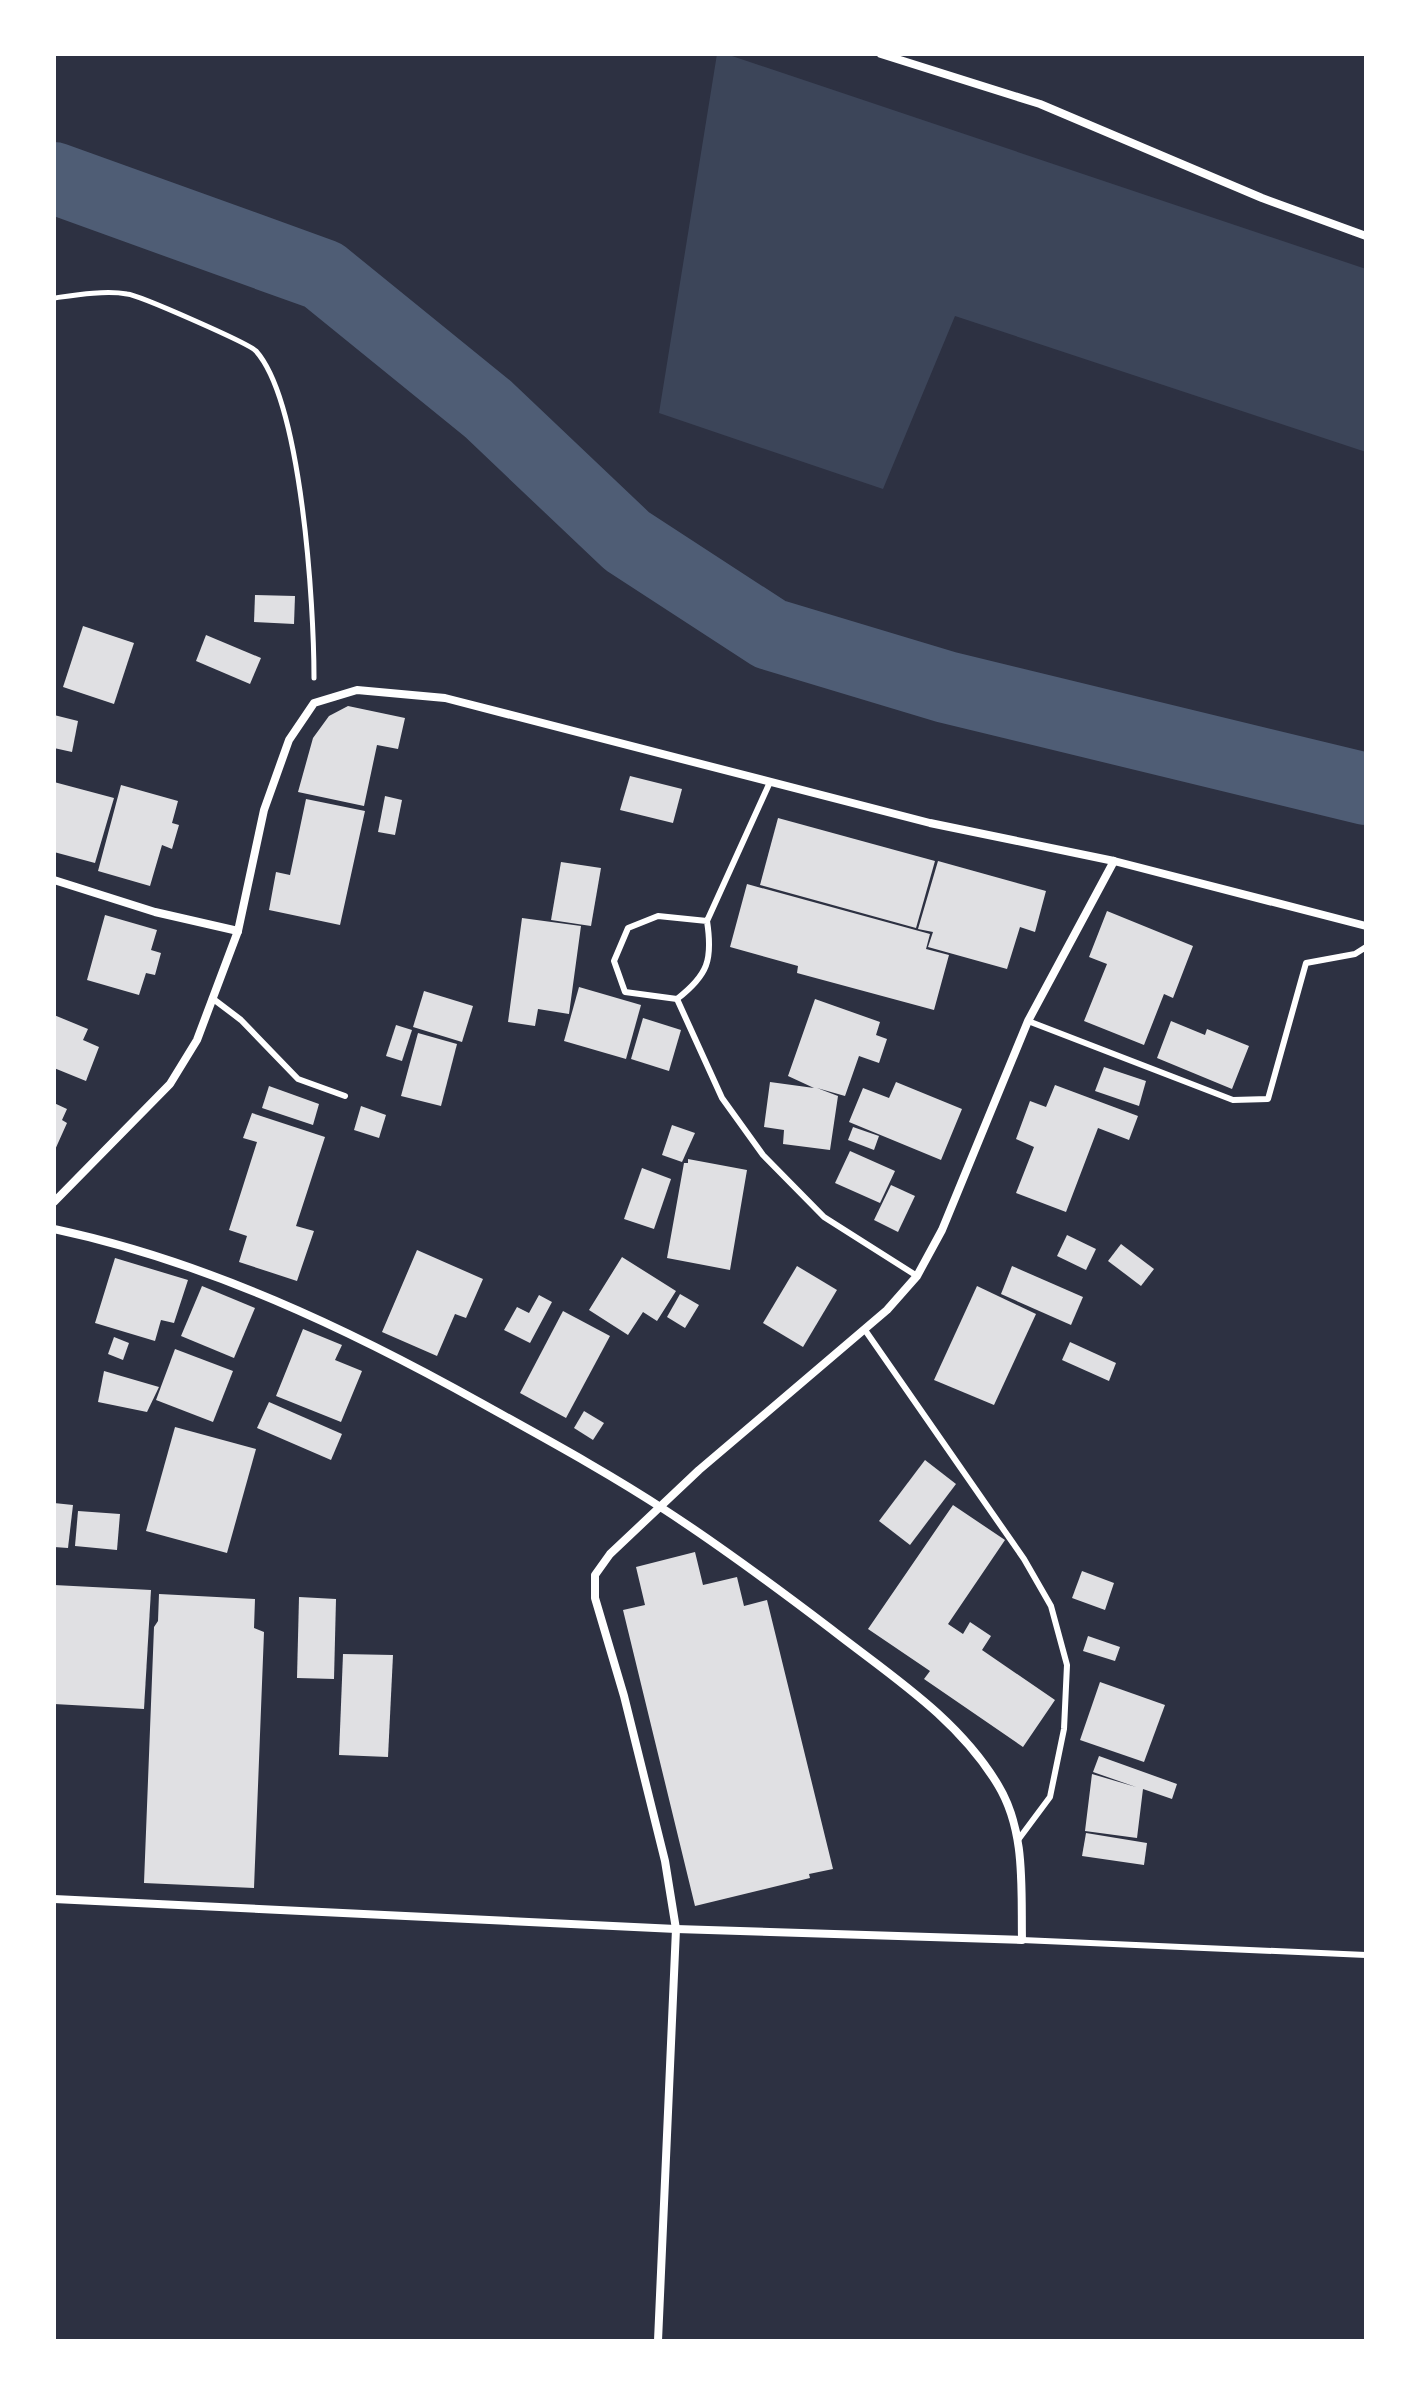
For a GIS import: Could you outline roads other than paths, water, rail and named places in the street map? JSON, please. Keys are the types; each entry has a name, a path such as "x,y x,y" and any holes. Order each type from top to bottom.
{"street":[{"path":"881,54 1040,104 1262,198 1366,236"},
{"path":"54,1202 170,1084 197,1040 238,931 264,810 289,740 314,703 357,690 445,698 930,823 1114,861 1366,926"},
{"path":"658,2341 676,1929 665,1861 624,1696 595,1598 595,1575 610,1554 722,1450 865,1330 917,1276 942,1230 1028,1021 1114,861"},
{"path":"54,880 155,912 238,931"},
{"path":"54,1229 120,1243 269,1298 411,1364 662,1507 932,1706 969,1744 997,1783 1012,1812 1018,1840 1022,1940 676,1929 54,1899"}],"lane":[{"path":"707,921 658,916 628,928 614,961 625,992 677,999 699,983 712,951 707,921 770,782"},
{"path":"1028,1021 1233,1100 1268,1099 1306,963 1355,954 1366,947"},
{"path":"212,998 241,1020 298,1079 345,1096"},
{"path":"677,999 722,1098 763,1155 824,1217 917,1276"},
{"path":"865,1330 1024,1559 1051,1606 1067,1665 1064,1729 1050,1797 1018,1840"},
{"path":"1022,1940 1366,1955"}],"waterway":[{"path":"54,178 323,275 488,409 627,541 770,634 946,687 1366,789"}]}
